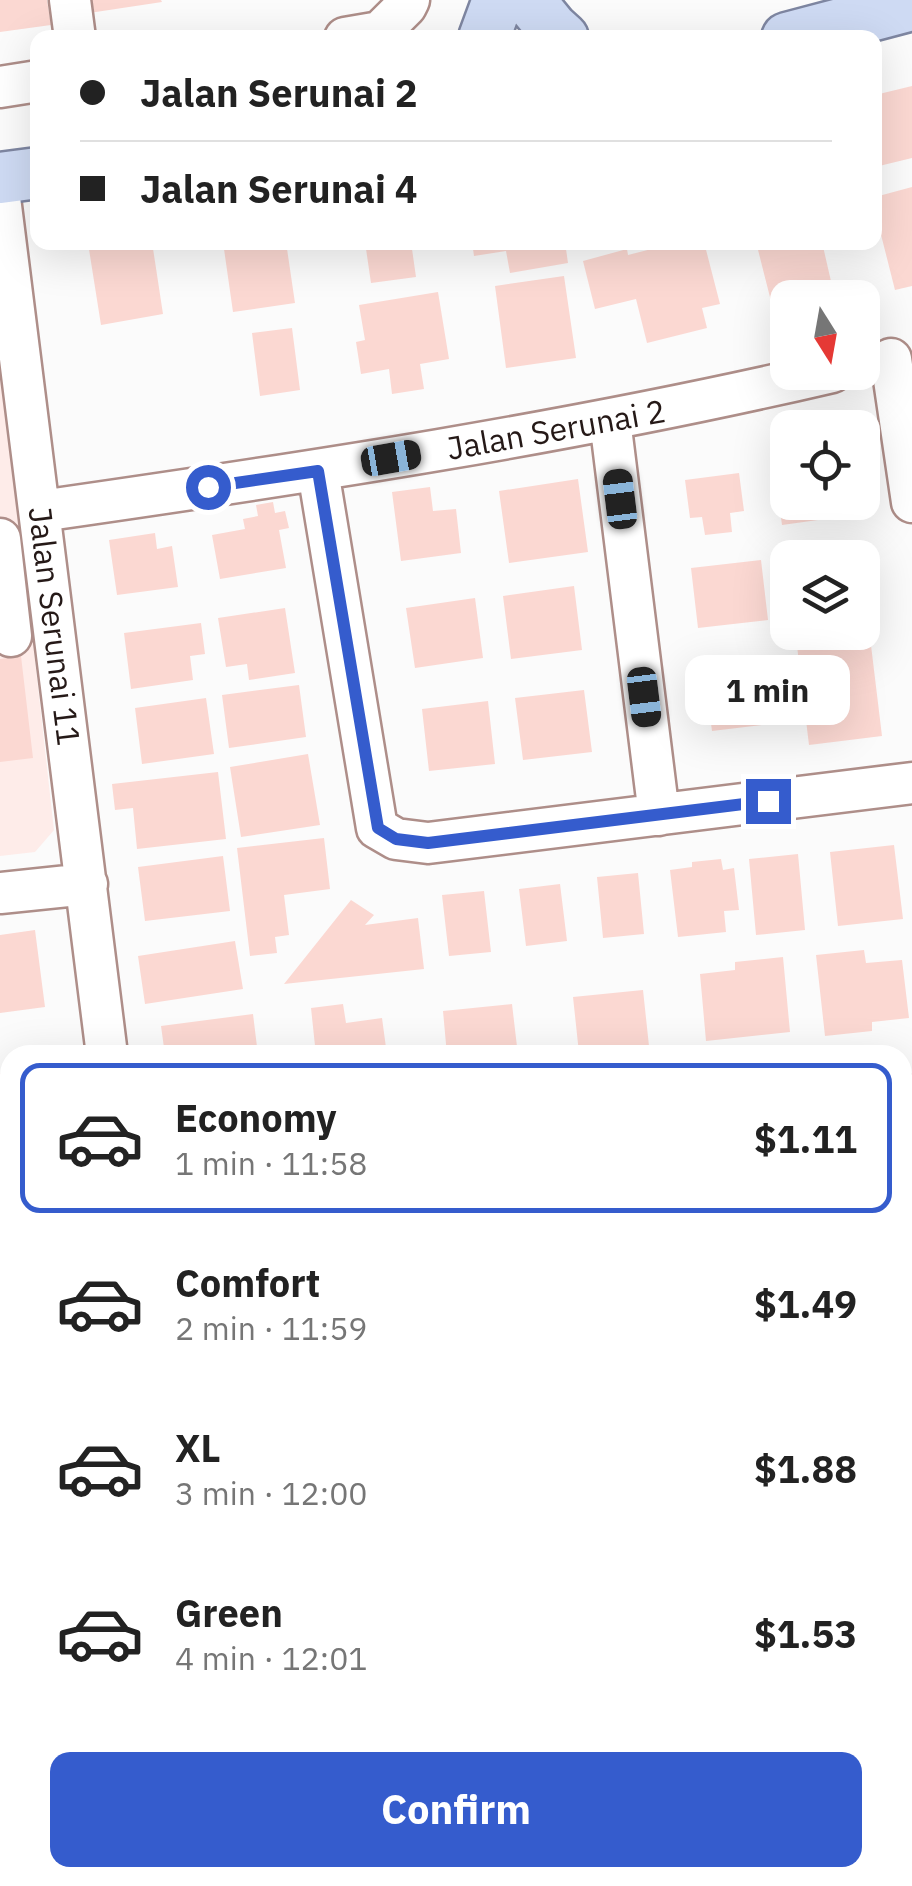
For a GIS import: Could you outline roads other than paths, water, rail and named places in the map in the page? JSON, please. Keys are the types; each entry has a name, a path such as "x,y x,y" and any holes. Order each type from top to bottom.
{"main road":[{"path":"487,30 498,0"},
{"path":"529,0 554,30"},
{"path":"817,30 912,5"},
{"path":"0,178 30,174"}],"street":[{"path":"70,0 74,30"},
{"path":"382,30 409,0"},
{"path":"516,0 521,30"},
{"path":"0,87 30,83"},
{"name":"Jalan Serunai 11","path":"0,198 106,1045"},
{"path":"889,359 912,502"},
{"name":"Jalan Serunai 2","path":"41,511 318,471 610,420 770,385"},
{"path":"610,420 659,815"},
{"path":"318,471 378,828 396,839 428,843 912,783"},
{"path":"0,539 12,636"},
{"path":"0,893 87,884"}]}
